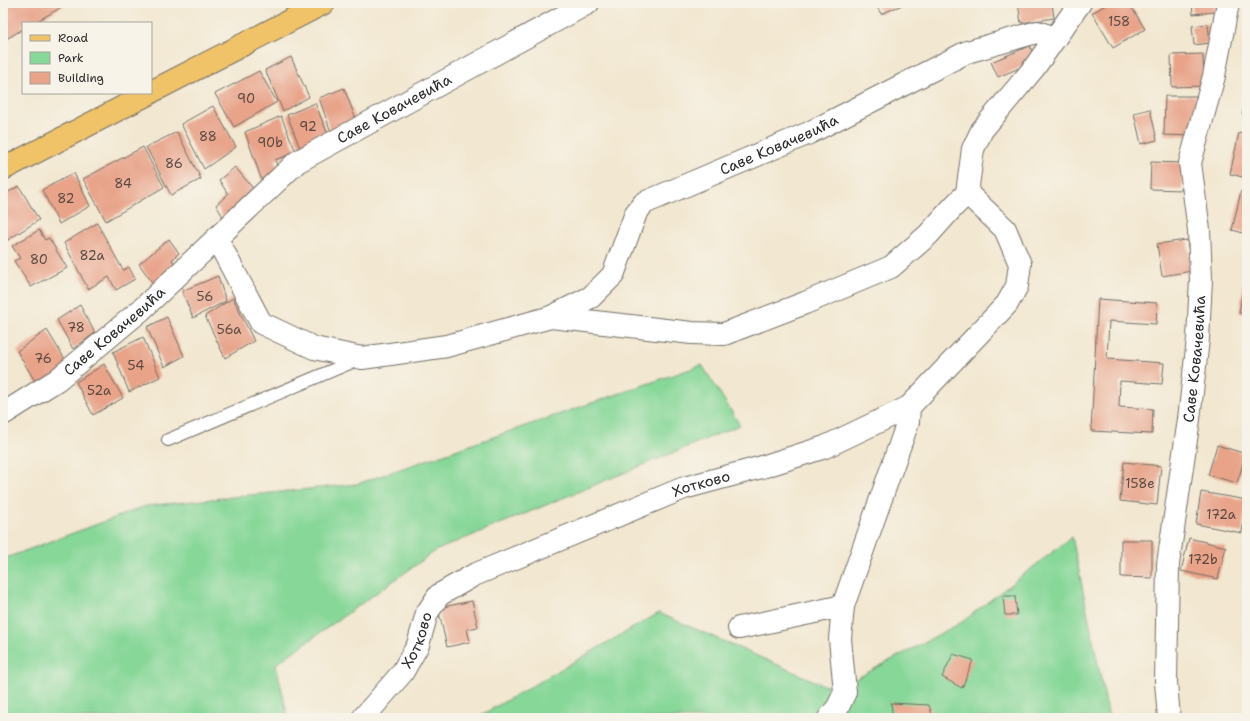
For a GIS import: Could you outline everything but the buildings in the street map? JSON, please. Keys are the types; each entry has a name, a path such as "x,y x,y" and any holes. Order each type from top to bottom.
{"main road":[{"path":"152,92 324,3"},
{"path":"3,169 148,94"}],"street":[{"name":"Саве Ковачевића","path":"3,414 57,380 141,310 297,162 588,3"},
{"path":"829,718 838,706 845,692 840,639 843,606 908,422 909,408 1007,304 1017,286 1020,264 1005,229 967,193 973,149 982,130 1034,68 1080,3"},
{"name":"Саве Ковачевића","path":"1169,718 1166,682 1168,564 1190,419 1198,339 1201,279 1199,230 1190,163 1214,76 1228,3"},
{"name":"Саве Ковачевића","path":"217,239 261,323 314,348 362,358 447,346 551,317 591,297 613,274 636,213 644,203 808,133 967,52 1037,32 1056,38"},
{"name":"Саве Ковачевића","path":"551,317 692,333 724,334 805,303 890,267 928,235 952,207 967,193"},
{"name":"Хотково","path":"362,718 402,673 418,645 427,613 439,595 474,575 684,488 762,467 825,447 909,408"},
{"path":"739,628 843,606"}],"lane":[{"name":"Саве Ковачевића","path":"168,440 362,358"}],"green space":[{"path":"702,365 740,425 437,550 276,664 288,718 3,718 3,559 146,506 357,484"},
{"path":"1072,537 1109,718 476,718 659,613 835,690 962,622"}]}
